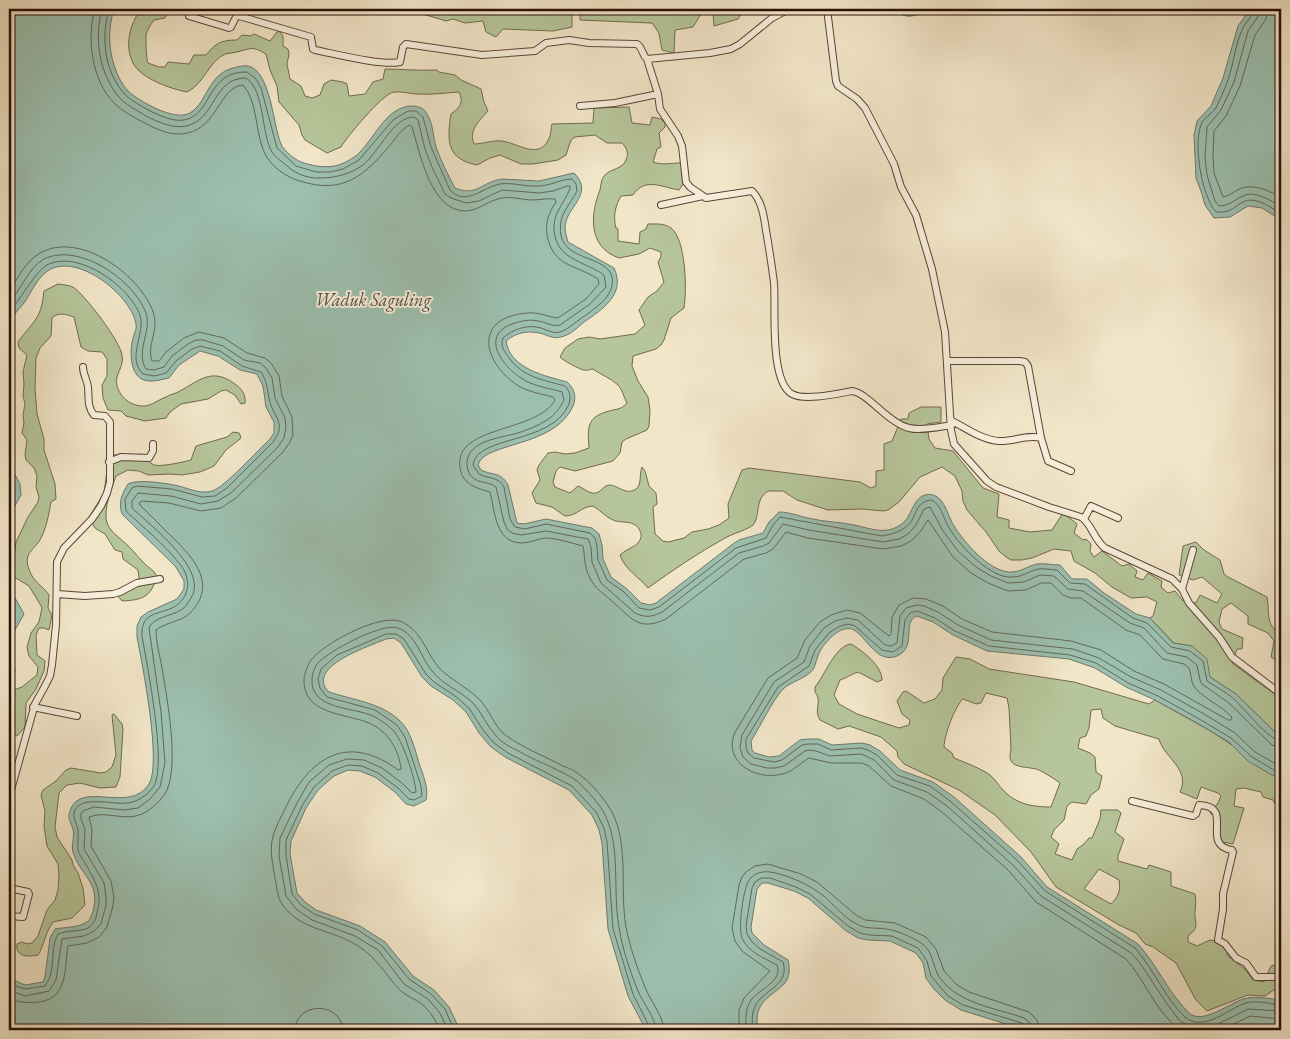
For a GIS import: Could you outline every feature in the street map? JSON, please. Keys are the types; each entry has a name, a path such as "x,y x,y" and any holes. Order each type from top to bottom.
{"street":[{"path":"647,59 731,49 772,18 789,9"},
{"path":"828,9 838,86 856,99 869,115 894,164 902,187 916,215 932,268 945,332 954,444 996,488 1049,507 1071,512 1084,519 1098,542 1105,548 1168,577 1182,589 1189,603 1213,630 1232,657 1281,694"},
{"path":"189,16 229,28 236,17 239,16 311,36 313,49 316,50 353,58 390,62 400,62 403,47 406,44 482,55 535,52 546,43 573,40 589,43 637,44 647,59 658,94 660,109 674,129 682,146 686,182 703,196"},
{"path":"580,106 615,103 658,94"},
{"path":"661,205 703,196 710,197 749,191 754,194 761,207 774,285 775,340 778,368 781,380 788,391 806,397 852,391 858,392 883,413 907,428 914,429 952,423 991,440 1006,441 1028,437 1041,438"},
{"path":"947,361 1025,362 1028,366 1041,438 1048,461 1071,471"},
{"path":"9,797 34,708 50,676 56,625 57,562 64,548 87,525 101,506 110,482 110,422 105,416 94,415 90,411 83,367"},
{"path":"110,462 121,457 149,458 153,451 153,444"},
{"path":"1084,519 1091,506 1118,518"},
{"path":"1182,589 1193,550"},
{"path":"57,594 85,596 113,594 137,583 160,579"},
{"path":"34,708 76,716"},
{"path":"1132,801 1193,816 1196,814 1199,804 1214,810 1217,819 1218,844 1221,848 1232,850 1233,852 1223,894 1223,909 1218,940 1225,944 1236,958 1246,963 1256,977 1281,977"},
{"path":"9,888 28,892 29,894 23,917 9,916"}],"shaded area":[{"path":"141,9 170,9 165,18 154,20 146,35 148,63 159,67 165,67 168,62 189,64 194,55 206,55 219,43 237,40 242,35 250,36 254,34 270,41 279,31 283,36 283,46 288,49 287,64 290,79 301,86 305,96 312,98 320,95 324,84 331,80 347,84 349,96 365,94 373,82 383,79 385,69 437,70 455,75 461,80 481,89 488,111 478,122 474,130 474,144 502,141 535,150 546,144 550,136 552,124 593,123 594,108 629,107 632,123 650,125 652,117 661,119 665,123 665,127 659,133 661,147 657,149 653,162 662,164 687,163 684,183 679,190 648,185 638,189 633,195 621,196 615,212 615,224 618,229 618,241 639,244 640,232 646,229 648,224 666,225 676,234 680,243 684,266 684,308 671,318 661,345 656,349 633,356 632,366 638,381 648,397 650,410 647,430 622,442 620,453 613,461 575,471 560,467 556,471 553,482 555,487 570,493 578,486 588,492 595,493 609,485 625,491 632,491 639,485 642,467 649,486 656,493 657,504 653,507 655,534 663,541 668,542 684,538 692,532 719,525 729,518 728,504 742,470 749,468 860,482 871,488 876,486 876,471 884,470 884,444 892,441 901,419 908,419 909,413 921,407 941,407 941,422 927,424 929,439 935,448 953,451 983,488 999,494 997,517 1009,520 1009,528 1030,532 1052,530 1063,513 1077,524 1074,533 1091,544 1090,551 1094,557 1102,551 1122,566 1129,564 1137,571 1135,577 1143,580 1148,573 1162,581 1161,587 1168,593 1175,591 1183,601 1196,603 1200,595 1217,603 1222,594 1202,577 1193,580 1179,575 1183,546 1196,542 1204,550 1220,560 1224,574 1267,597 1270,623 1281,634 1281,664 1271,657 1274,641 1268,633 1248,624 1248,616 1231,603 1222,609 1219,622 1222,629 1243,638 1242,649 1237,649 1232,663 1276,695 1281,718 1281,738 1236,694 1210,677 1192,646 1174,643 1150,618 1153,616 1157,602 1147,597 1131,598 1112,587 1095,573 1074,561 1071,551 1054,549 1022,560 1011,560 1006,557 999,551 967,510 963,501 962,491 955,476 942,467 920,477 899,502 888,510 883,511 862,509 828,510 797,500 783,491 768,491 759,503 757,517 753,525 705,550 648,588 629,569 620,555 639,542 641,534 638,527 628,522 613,520 593,506 565,516 552,507 536,503 532,493 540,480 537,470 539,465 548,453 575,453 589,448 589,427 594,418 605,412 621,408 627,403 619,387 612,380 593,369 582,370 561,358 565,348 578,339 589,337 600,339 635,334 645,325 639,310 648,297 657,291 664,282 658,262 661,252 650,248 639,254 619,258 609,253 602,246 594,229 594,210 602,180 607,173 624,163 627,153 624,145 622,143 607,143 595,135 575,137 571,140 566,155 558,160 521,164 500,155 477,165 459,158 454,153 449,140 451,114 460,104 459,92 414,94 394,92 374,107 341,147 327,153 305,140 299,125 279,102 277,86 266,54 258,50 249,49 225,54 214,62 198,83 187,92 165,85 142,73 133,63 129,49 131,28"},
{"path":"406,9 564,9 564,12 572,13 572,27 553,31 503,29 496,37 486,32 483,21 465,23 453,19 446,21"},
{"path":"580,9 709,9 703,11 693,27 675,30 674,53 662,50 659,33 652,23 580,20"},
{"path":"709,9 744,9 738,19 714,26 713,13"},
{"path":"58,284 73,287 85,299 120,348 122,364 117,382 120,392 126,400 136,405 148,405 205,378 219,376 242,390 245,403 241,404 235,395 226,390 208,399 181,404 170,412 166,418 145,421 126,416 121,411 108,410 103,398 102,385 107,376 107,359 102,352 88,351 81,347 74,317 62,314 52,318 51,336 40,348 36,358 35,388 37,414 44,439 44,450 55,484 56,499 51,502 44,532 30,552 27,560 31,574 49,595 48,608 52,615 49,630 39,628 36,635 37,655 45,661 44,671 36,689 26,703 25,727 17,736 9,729 9,701 14,690 22,687 37,675 38,667 29,656 27,647 31,633 39,622 42,608 29,586 11,575 9,560 39,497 36,487 37,476 34,468 26,460 27,440 22,433 25,404 23,372 27,355 19,348 18,342 39,314 44,291"},
{"path":"233,432 239,433 240,439 226,450 214,466 200,472 182,475 148,475 139,471 128,470 116,476 107,505 107,523 114,533 157,576 152,589 145,596 135,600 122,601 118,596 121,593 140,584 138,570 123,559 122,552 115,550 105,534 95,528 89,517 104,493 109,456 142,454 154,465 178,463 191,460 196,446 227,437"},
{"path":"851,644 866,655 879,669 882,680 877,682 858,672 840,680 834,695 839,704 857,714 899,728 909,725 910,720 902,714 897,701 903,692 906,691 924,703 935,699 942,690 943,678 956,657 970,659 989,669 1074,682 1149,704 1155,700 1218,736 1265,771 1281,776 1281,820 1276,815 1276,806 1273,800 1263,797 1261,792 1244,788 1236,789 1234,806 1244,808 1233,844 1222,842 1215,816 1210,813 1221,796 1218,793 1201,787 1197,799 1180,792 1182,777 1180,770 1159,739 1115,726 1103,718 1101,709 1091,710 1089,728 1086,736 1080,738 1078,748 1095,757 1096,772 1102,776 1099,789 1091,795 1086,804 1072,802 1067,806 1064,820 1054,830 1051,837 1059,844 1055,854 1072,860 1077,849 1089,838 1092,838 1100,819 1101,810 1118,810 1121,813 1115,832 1124,839 1118,861 1147,869 1149,865 1171,872 1171,886 1195,894 1196,927 1188,936 1188,942 1197,946 1210,940 1228,943 1227,955 1245,969 1253,980 1264,982 1271,966 1281,964 1281,985 1265,996 1248,995 1207,1011 1196,1000 1176,963 1153,947 1145,944 1136,933 1119,925 1056,887 1031,852 995,815 959,790 904,764 898,757 897,751 881,737 849,726 838,729 820,720 817,713 818,699 815,687 835,655 845,646","holes":["986,693 1007,698 1011,761 1018,766 1039,770 1060,783 1051,807 1031,805 1013,799 990,775 954,758 952,753 944,747 950,721 963,699 976,704 981,703","1099,869 1119,880 1118,894 1111,904 1084,889"]},
{"path":"114,714 122,724 123,729 120,777 116,787 100,788 80,783 67,785 59,793 55,827 57,837 78,873 83,888 85,905 72,918 53,922 38,955 20,954 17,944 22,942 32,943 38,936 47,910 55,900 58,890 58,864 47,846 44,826 45,811 41,795 43,790 56,781 66,770 71,768 101,773 106,772 112,767 116,755 112,715"}],"water":[{"name":"Waduk Saguling","path":"9,9 114,9 110,31 110,46 115,68 122,83 128,91 140,100 167,113 183,115 190,113 201,102 213,82 224,71 243,66 256,70 266,88 281,144 287,153 304,163 329,167 346,162 363,149 381,125 395,112 403,107 412,106 419,107 426,112 432,125 436,147 455,188 469,191 502,179 539,181 574,173 582,187 581,194 570,213 565,227 568,242 614,268 617,277 615,293 605,306 567,335 556,338 528,332 514,336 506,341 509,351 522,365 540,374 567,382 574,393 575,399 564,420 551,430 492,452 483,458 478,465 481,470 502,478 508,485 517,523 524,524 546,519 592,528 599,534 603,559 611,577 641,603 650,605 656,603 739,540 763,533 769,522 779,512 875,530 888,530 897,527 905,521 918,499 922,496 933,495 943,504 954,526 964,540 992,566 1000,570 1012,572 1037,564 1060,565 1072,579 1087,579 1104,593 1136,614 1150,618 1173,643 1192,646 1207,659 1210,677 1236,694 1281,738 1281,776 1272,775 1248,761 1229,742 1199,724 1155,700 1126,687 1095,668 1069,659 987,651 953,635 933,622 917,616 912,619 910,624 907,647 897,656 890,658 878,654 854,630 844,629 829,639 821,649 814,668 804,677 787,686 779,694 751,741 752,750 755,753 769,757 779,756 800,740 808,739 819,739 832,745 862,743 870,745 880,751 900,770 933,782 954,797 1021,857 1047,887 1138,944 1174,996 1188,1012 1194,1016 1201,1017 1247,998 1260,997 1281,1000 1281,1030 1025,1030 961,1010 945,1000 926,978 923,963 916,953 890,941 858,938 845,930 808,898 794,891 762,883 757,889 751,927 752,933 764,945 788,960 789,970 785,983 760,1007 757,1016 758,1030 646,1030 628,996 608,929 602,843 599,830 592,815 569,790 505,757 491,747 479,733 466,712 422,677 401,643 394,638 386,639 342,659 325,674 324,683 329,692 376,706 393,715 404,725 412,741 424,777 427,791 426,800 414,806 406,804 395,792 375,777 360,771 348,770 334,776 318,790 306,808 291,841 290,854 297,893 305,902 316,910 360,926 385,942 413,976 434,990 449,1007 460,1030 329,1030 316,1027 312,1030 9,1030 9,978 25,985 43,982 50,938 55,929 82,925 89,920 93,911 95,901 92,886 76,860 72,846 73,829 69,814 75,802 84,798 130,797 141,793 149,784 152,773 153,756 150,712 137,637 137,626 141,617 148,612 177,599 184,589 184,581 176,567 122,514 120,506 122,495 128,484 138,482 170,484 203,492 212,491 232,476 270,439 274,433 274,422 266,407 263,386 257,374 240,370 218,356 200,351 179,365 169,378 148,381 140,378 135,372 131,357 131,347 136,330 132,313 114,290 88,272 74,267 61,266 49,270 38,280 24,303 9,320"},
{"path":"896,9 929,9 917,15 905,16 897,12"},
{"path":"1250,9 1281,9 1281,220 1262,208 1248,206 1230,217 1214,218 1205,205 1196,178 1194,135 1197,121 1211,106 1223,78 1238,26"},
{"path":"9,463 20,484 21,495 13,509 9,522"},
{"path":"9,594 14,596 24,614 11,637 15,672 9,678"}]}
